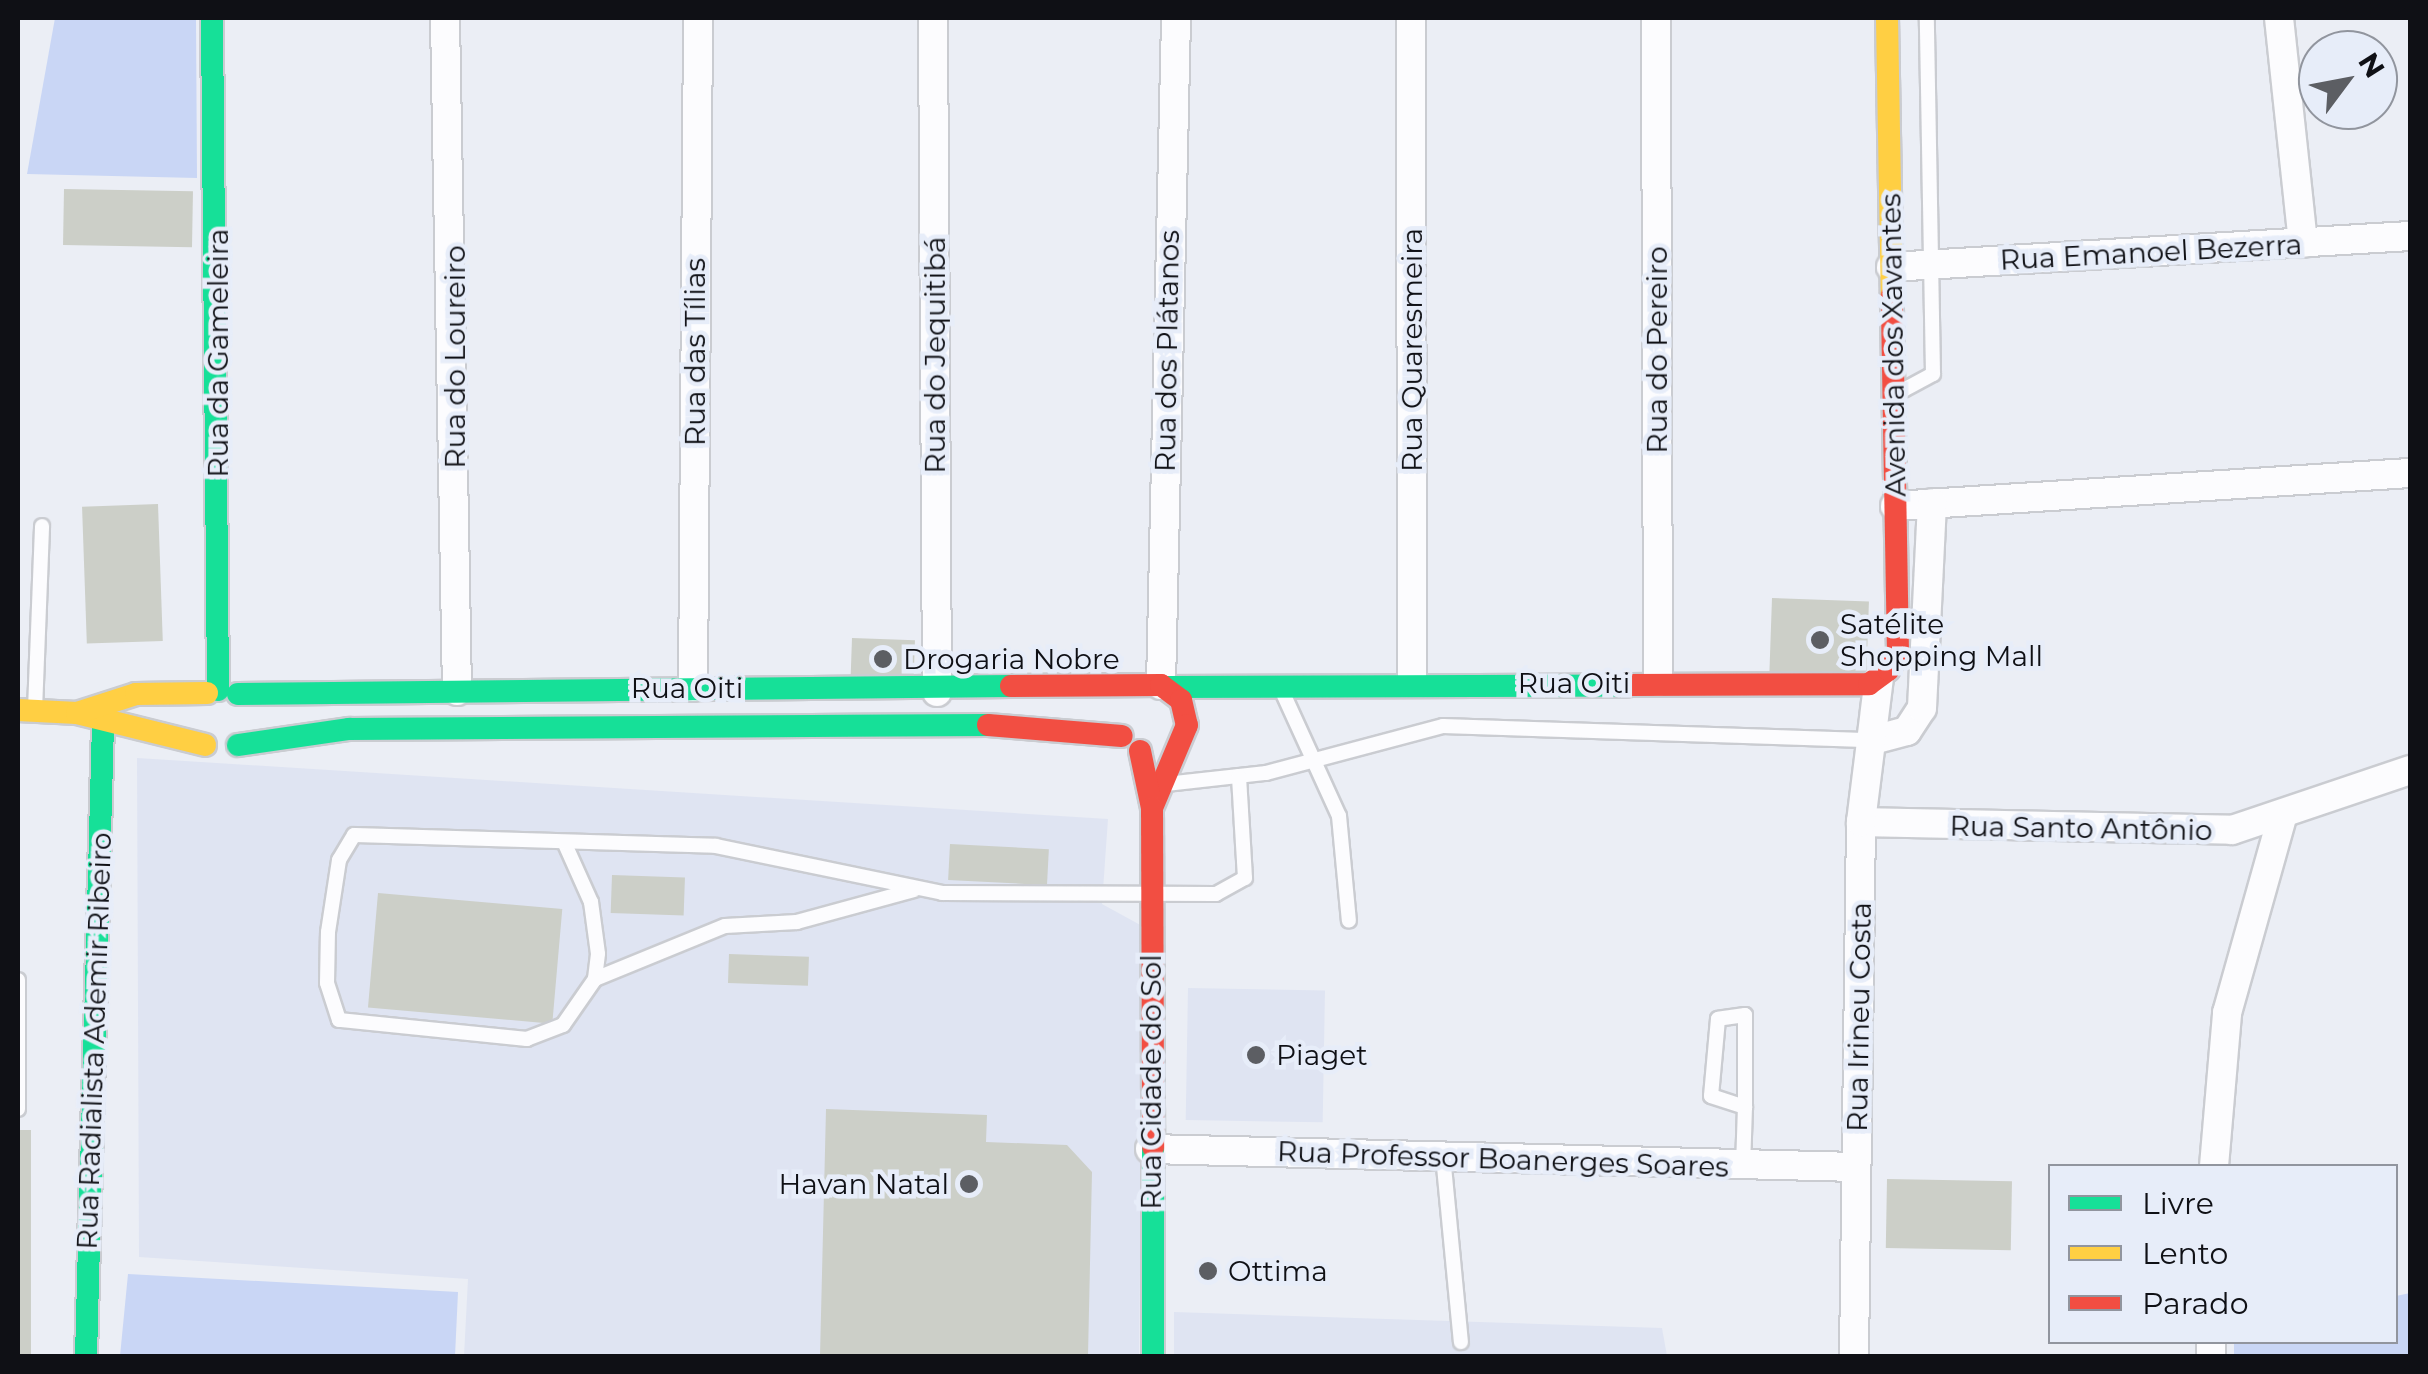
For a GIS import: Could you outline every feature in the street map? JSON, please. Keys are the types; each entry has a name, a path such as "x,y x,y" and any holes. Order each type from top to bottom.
{"main road":[{"name":"Rua da Gameleira","path":"212,18 221,692"},
{"name":"Avenida dos Xavantes","path":"1884,674 1898,653 1887,18"},
{"name":"Rua Oiti","path":"26,710 77,713 136,694 221,692 692,687 937,692 1658,682 1884,674"},
{"path":"1131,743 1123,700 1154,686 1181,700 1184,732"},
{"name":"Rua Oiti","path":"77,713 103,725 205,745 238,745 349,728 696,723 1035,724 1131,743 1184,732 1256,687"},
{"path":"205,745 192,719 221,692 252,716 238,745"},
{"name":"Rua Radialista Ademir Ribeiro","path":"86,1356 103,725"},
{"name":"Rua Cidade do Sol","path":"1153,1356 1152,808 1184,732"},
{"name":"Rua Cidade do Sol","path":"1131,743 1152,808"}],"street":[{"name":"Rua das Tílias","path":"692,687 698,18"},
{"name":"Rua do Jequitibá","path":"933,18 937,692"},
{"name":"Rua dos Plátanos","path":"1154,686 1176,18"},
{"name":"Rua Quaresmeira","path":"1411,18 1412,683"},
{"name":"Rua do Pereiro","path":"1656,18 1658,682"},
{"path":"2279,18 2303,244"},
{"name":"Rua do Loureiro","path":"447,19 457,691"},
{"name":"Rua Emanoel Bezerra","path":"1892,267 2410,236"},
{"path":"1896,506 2410,473"},
{"name":"Avenida dos Xavantes","path":"1872,740 1907,731 1922,708 1932,502"},
{"name":"Rua Irineu Costa","path":"1854,1356 1861,822 1884,674"},
{"name":"Rua Santo Antônio","path":"1861,822 2166,833 2282,818 2410,770"},
{"path":"2214,1164 2227,1014 2282,818"},
{"name":"Rua Professor Boanerges Soares","path":"1150,1149 1743,1168 1856,1168"}],"lane":[{"path":"1894,395 1933,374 1927,18"},
{"path":"26,710 42,526"},
{"path":"1492,726 1500,683"},
{"path":"1280,686 1317,758 1346,850 1349,922"},
{"path":"1160,784 1239,776 1395,734 1492,726 1872,740"},
{"path":"565,844 591,902 596,979 577,1014 527,1039 349,1026 329,998 332,888 354,835 716,846 914,890 1151,898 1216,894 1245,878 1239,776"},
{"path":"596,979 725,926 797,922 914,890"},
{"path":"18,980 18,1109"},
{"path":"1743,1168 1745,1107 1745,1015 1718,1019 1711,1096 1745,1107"},
{"path":"1443,1156 1461,1342"}],"shaded area":[{"path":"55,18 196,18 197,178 27,174"},
{"path":"137,758 1108,819 1102,904 1144,927 1139,1356 464,1356 468,1279 139,1257"},
{"name":"Piaget","path":"1188,988 1325,990 1323,1122 1186,1120"},
{"path":"128,1274 458,1292 455,1356 120,1356"},
{"path":"2410,1293 2410,1356 2234,1356 2234,1344 2398,1344 2398,1296"},
{"path":"1174,1312 1662,1328 1667,1356 1174,1356"}],"building":[{"path":"64,189 193,191 192,247 63,245"},
{"path":"158,504 163,641 87,644 82,507"},
{"name":"Satélite Shopping Mall","path":"1772,598 1869,601 1866,682 1769,679"},
{"name":"Drogaria Nobre","path":"852,638 915,640 914,681 851,679"},
{"path":"950,844 1049,849 1047,885 948,880"},
{"path":"612,875 685,878 684,916 611,913"},
{"path":"378,893 562,909 552,1024 368,1008"},
{"path":"729,954 809,957 808,986 728,983"},
{"name":"Havan Natal","path":"826,1109 987,1115 986,1142 1067,1145 1092,1172 1088,1356 820,1356"},
{"path":"18,1130 31,1130 31,1356 18,1356"},
{"path":"1887,1179 2012,1181 2011,1250 1886,1248"}],"traffic: fast":[{"path":"212,18 218,690"},
{"path":"1165,687 1628,685"},
{"path":"238,694 1011,686"},
{"path":"86,1356 103,725"},
{"path":"238,745 349,729 988,725"},
{"path":"1153,1147 1153,1356"}],"traffic: slow":[{"path":"1887,18 1892,296"},
{"path":"77,713 136,694 207,693"},
{"path":"18,710 77,713 205,745"}],"traffic: jam":[{"path":"1628,685 1869,684 1888,670 1898,653 1892,296"},
{"path":"1011,686 1161,685 1181,700 1187,725 1152,808"},
{"path":"988,725 1122,736"},
{"path":"1140,751 1152,808 1153,1147"}],"place":[{"name":"Satélite Shopping Mall","path":"1820,640"},
{"name":"Drogaria Nobre","path":"883,659"},
{"name":"Piaget","path":"1256,1055"},
{"name":"Havan Natal","path":"969,1184"},
{"name":"Ottima","path":"1208,1271"}]}
